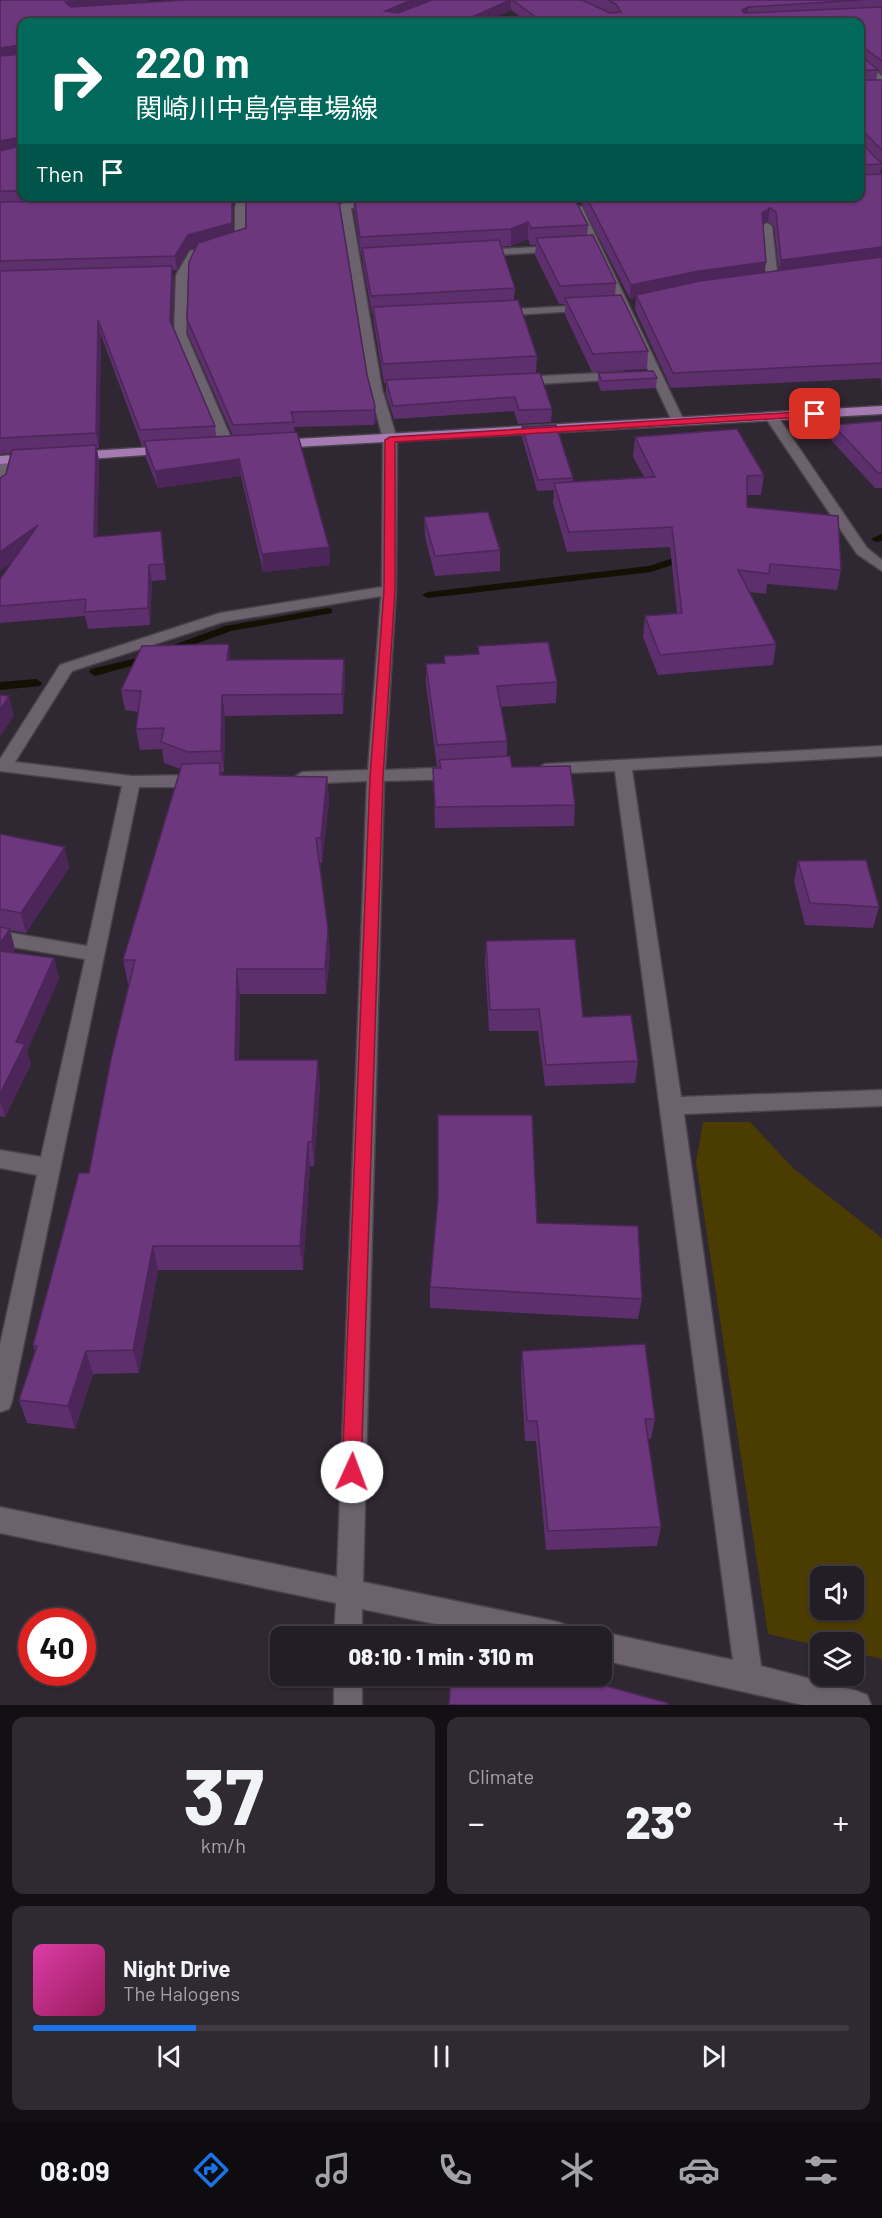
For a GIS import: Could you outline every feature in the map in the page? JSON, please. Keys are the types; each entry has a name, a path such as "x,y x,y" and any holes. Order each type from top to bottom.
{"main road":[{"path":"263,445 390,440 882,410"},
{"path":"4,460 182,449"}],"street":[{"path":"864,65 882,81"},
{"path":"871,87 882,87"},
{"path":"570,201 584,248 618,306 647,374 678,421"},
{"path":"348,1626 376,777 389,590 390,440 360,259 345,205 391,203"},
{"path":"228,447 180,334 177,275 194,253 240,240 238,204"},
{"path":"767,226 772,280"},
{"path":"470,254 584,248"},
{"path":"483,314 618,306"},
{"path":"506,382 647,374"},
{"path":"771,417 862,551 882,567"},
{"path":"0,489 4,460"},
{"path":"213,781 132,782 2,766 66,668 220,618 389,590"},
{"path":"529,770 882,751"},
{"path":"623,765 672,1106 749,1677"},
{"path":"283,779 470,772"},
{"path":"0,1401 132,782"},
{"path":"0,938 94,954"},
{"path":"672,1106 882,1098"},
{"path":"0,1159 51,1168"},
{"path":"0,1520 510,1626"},
{"path":"612,1648 749,1677 857,1705"},
{"path":"348,1686 348,1705"}],"shaded area":[{"path":"703,1122 750,1122 793,1168 882,1238 882,1659 864,1655 864,1632 810,1632 810,1644 768,1634 696,1162"}],"building":[{"path":"0,0 85,0 65,2 71,7 185,0 412,0 385,11 398,13 432,0 510,0 470,18 18,18 18,45 0,48"},
{"path":"512,0 582,0 610,13 621,12 616,4 608,0 862,0 748,7 742,10 744,13 882,7 882,61 864,48 864,18 537,18"},
{"path":"18,54 18,138 0,141 0,56"},
{"path":"864,58 878,70 864,70"},
{"path":"864,80 882,80 882,150 864,132"},
{"path":"18,146 18,191 0,191 0,151"},
{"path":"864,146 882,164 864,165"},
{"path":"882,174 882,247 781,260 776,212 770,208 762,213 766,262 699,271 631,285 589,201 864,201 864,175"},
{"path":"232,201 232,223 188,235 175,256 0,261 0,202"},
{"path":"246,201 339,201 374,410 291,412 294,422 233,425 187,319 189,262 198,243 246,228"},
{"path":"355,201 576,201 588,225 531,228 528,222 511,229 360,237"},
{"path":"593,235 616,283 560,286 536,238"},
{"path":"499,240 515,288 371,296 362,248"},
{"path":"882,257 882,363 673,373 636,295 700,281"},
{"path":"172,266 170,320 215,426 140,430 98,320 96,433 0,438 0,271"},
{"path":"621,295 648,351 593,354 565,298"},
{"path":"518,300 537,356 383,364 373,307"},
{"path":"653,371 657,378 602,381 598,373"},
{"path":"540,373 552,409 519,410 515,397 393,406 386,380"},
{"path":"882,421 882,473 878,473 833,425"},
{"path":"556,425 573,478 538,480 522,427"},
{"path":"737,429 764,475 747,476 747,507 838,516 841,570 770,564 769,574 738,570 776,644 660,655 645,616 682,613 672,527 569,532 554,483 655,477 635,437"},
{"path":"297,432 329,547 262,554 239,459 155,471 144,441"},
{"path":"96,445 94,537 161,531 164,564 149,565 148,608 85,612 86,599 0,606 0,579 38,525 0,552 0,478 6,474 12,450"},
{"path":"488,512 500,550 435,556 424,517"},
{"path":"548,642 557,682 497,686 507,741 437,745 426,664 445,663 444,656 479,654 478,646"},
{"path":"229,644 227,660 344,659 342,694 222,695 221,751 188,752 161,742 164,728 136,729 141,691 121,690 142,646"},
{"path":"0,695 9,696 0,710"},
{"path":"510,756 512,767 570,766 575,805 435,807 433,768 441,768 439,760"},
{"path":"220,763 220,775 327,777 321,838 316,838 328,929 325,969 237,969 235,1060 318,1060 312,1142 308,1142 300,1246 153,1246 133,1350 86,1351 68,1406 19,1400 37,1346 33,1345 79,1173 89,1173 111,1059 135,960 123,960 182,764"},
{"path":"0,834 65,847 21,913 0,909"},
{"path":"866,860 879,907 810,903 798,861"},
{"path":"0,927 10,929 0,943"},
{"path":"575,939 583,1017 631,1015 638,1061 546,1065 539,1009 490,1010 486,941"},
{"path":"0,951 54,958 16,1042 25,1044 0,1094"},
{"path":"438,1115 532,1115 537,1223 638,1226 642,1299 430,1287 438,1198"},
{"path":"645,1344 655,1419 645,1419 661,1527 548,1531 537,1421 527,1421 522,1351"},
{"path":"450,1686 606,1686 668,1703 668,1705 449,1705"}],"waterway":[{"path":"876,539 882,537"},
{"path":"428,595 651,569 689,556"},
{"path":"95,672 145,659 229,628 328,611"},
{"path":"0,686 36,683"}],"route":[{"path":"352,1472 376,777 389,590 390,440 815,414"}]}
